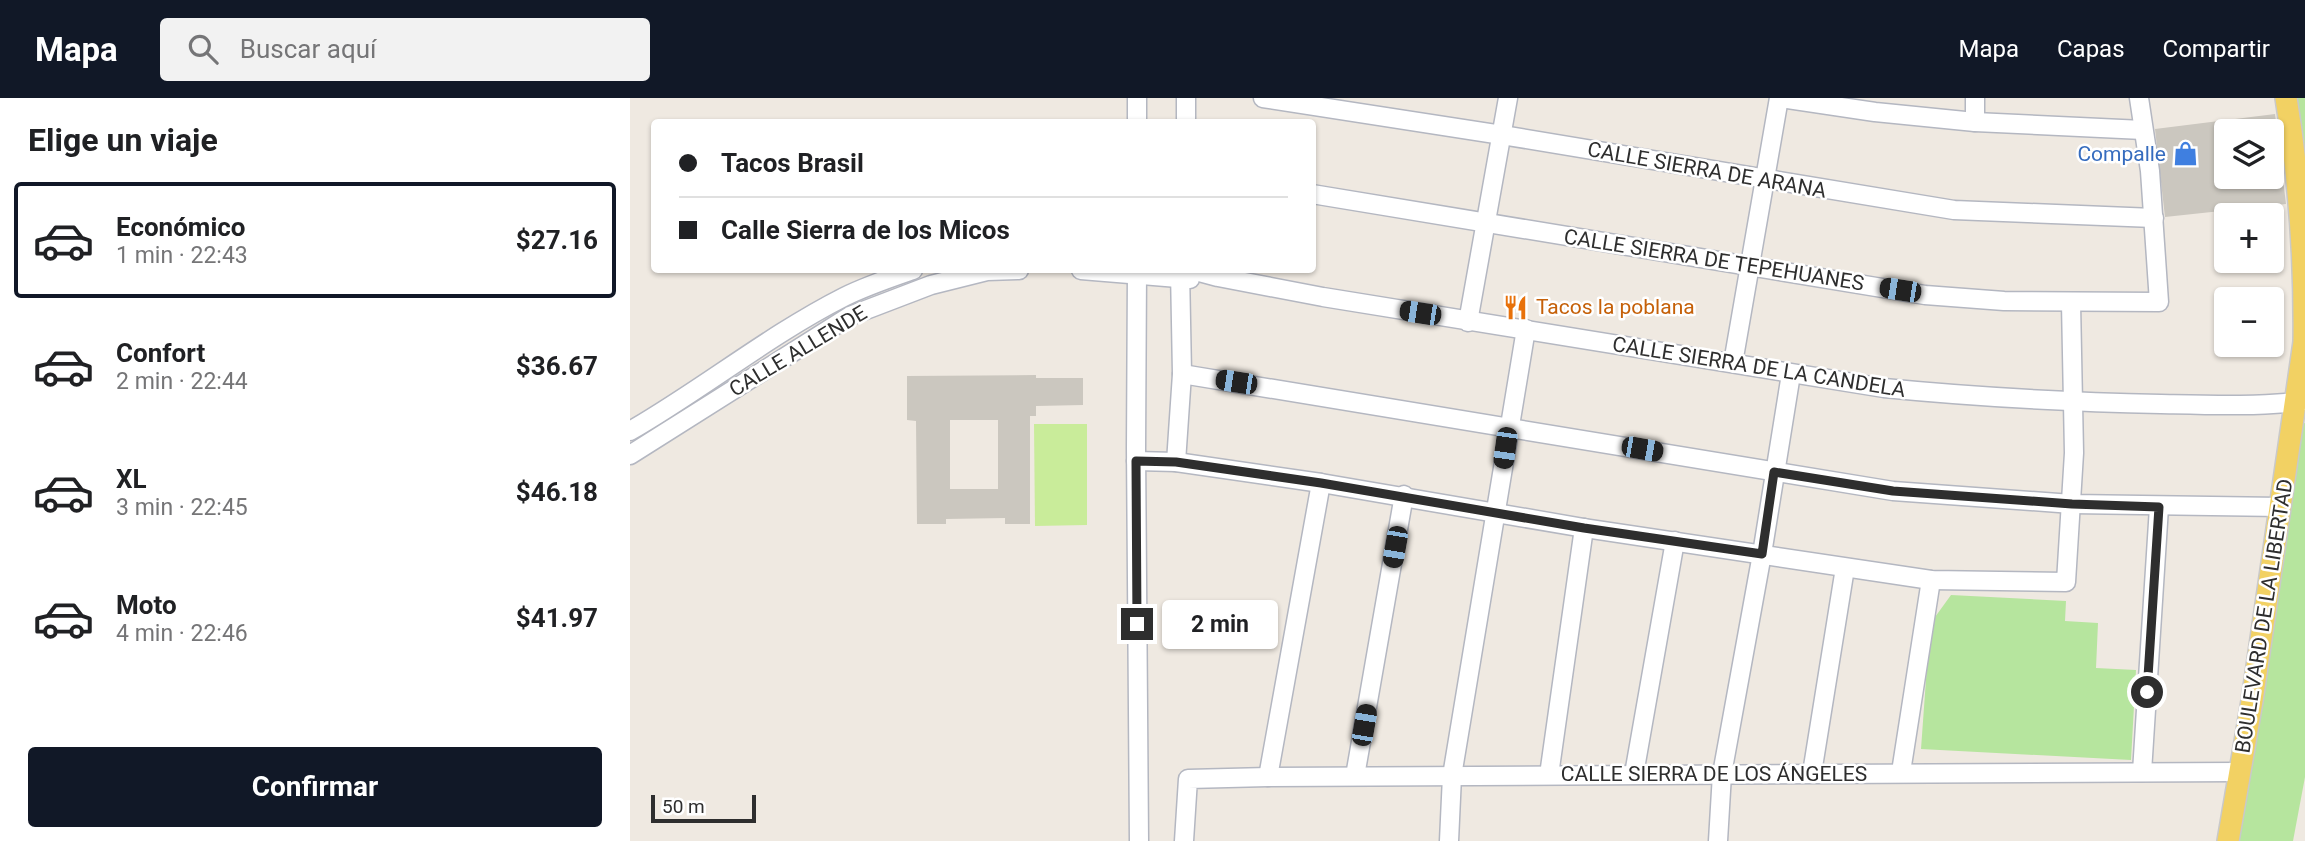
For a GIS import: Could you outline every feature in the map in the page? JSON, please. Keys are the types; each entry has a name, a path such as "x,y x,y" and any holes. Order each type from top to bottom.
{"main road":[{"name":"BOULEVARD DE LA LIBERTAD","path":"2228,841 2300,402 2304,308 2298,203 2286,98"}],"street":[{"path":"1137,98 1137,119"},
{"path":"1185,119 1186,98"},
{"name":"CALLE SIERRA DE ARANA","path":"1263,98 1954,210 2154,218"},
{"path":"1468,322 1507,98"},
{"path":"1733,363 1780,98 1875,105 1975,122 2143,130"},
{"path":"1975,98 1975,122"},
{"path":"2139,98 2154,218"},
{"name":"CALLE SIERRA DE TEPEHUANES","path":"1316,195 1925,295 2071,303 2159,302 2154,218"},
{"name":"CALLE ALLENDE","path":"630,431 690,396 802,321 842,298 904,273"},
{"name":"CALLE ALLENDE","path":"630,455 850,316 930,285 976,273"},
{"path":"1137,273 1139,841"},
{"path":"1176,462 1185,273"},
{"name":"CALLE SIERRA DE LA CANDELA","path":"1185,273 1468,322 1526,329 1884,388 1976,397 2074,402 2300,402"},
{"path":"1136,461 1176,462 1404,495 1584,528 1931,580 2066,582 2072,504 2074,402 2071,303"},
{"path":"1449,841 1452,776 1526,329"},
{"path":"1182,374 1893,491 2072,504 2159,507 2281,506"},
{"path":"1718,841 1722,774 1791,374"},
{"path":"1268,776 1321,483"},
{"path":"1355,776 1404,495"},
{"path":"2142,772 2159,507"},
{"path":"1549,775 1584,528"},
{"path":"1634,774 1675,541"},
{"path":"1812,773 1845,568"},
{"path":"1901,772 1931,580"},
{"name":"CALLE SIERRA DE LOS ÁNGELES","path":"1184,841 1188,779 1268,776 2239,772"}],"green space":[{"path":"2292,98 2305,98 2305,201"},
{"path":"2305,423 2305,777 2293,841 2235,841 2301,424"},
{"path":"1034,424 1087,424 1087,525 1035,526"},
{"path":"1951,595 2066,601 2065,621 2098,623 2096,668 2136,670 2131,760 1921,749 1930,624"}],"building":[{"path":"2275,114 2276,119 2235,119"},
{"path":"2214,122 2214,189 2284,188 2286,204 2214,203 2214,212 2165,217 2155,129"},
{"path":"1036,375 1036,378 1083,378 1083,405 1036,406 1036,416 1030,416 1030,524 1005,524 1005,518 946,519 946,524 917,524 916,421 907,420 907,376","holes":["950,420 998,420 998,489 950,489"]}],"place":[{"name":"Compalle","path":"2186,154"},
{"name":"Tacos la poblana","path":"1516,307"}],"route":[{"path":"1137,624 1136,461 1176,462 1404,495 1584,528 1762,554 1774,472 1893,491 1984,499 2159,507 2147,692"}]}
